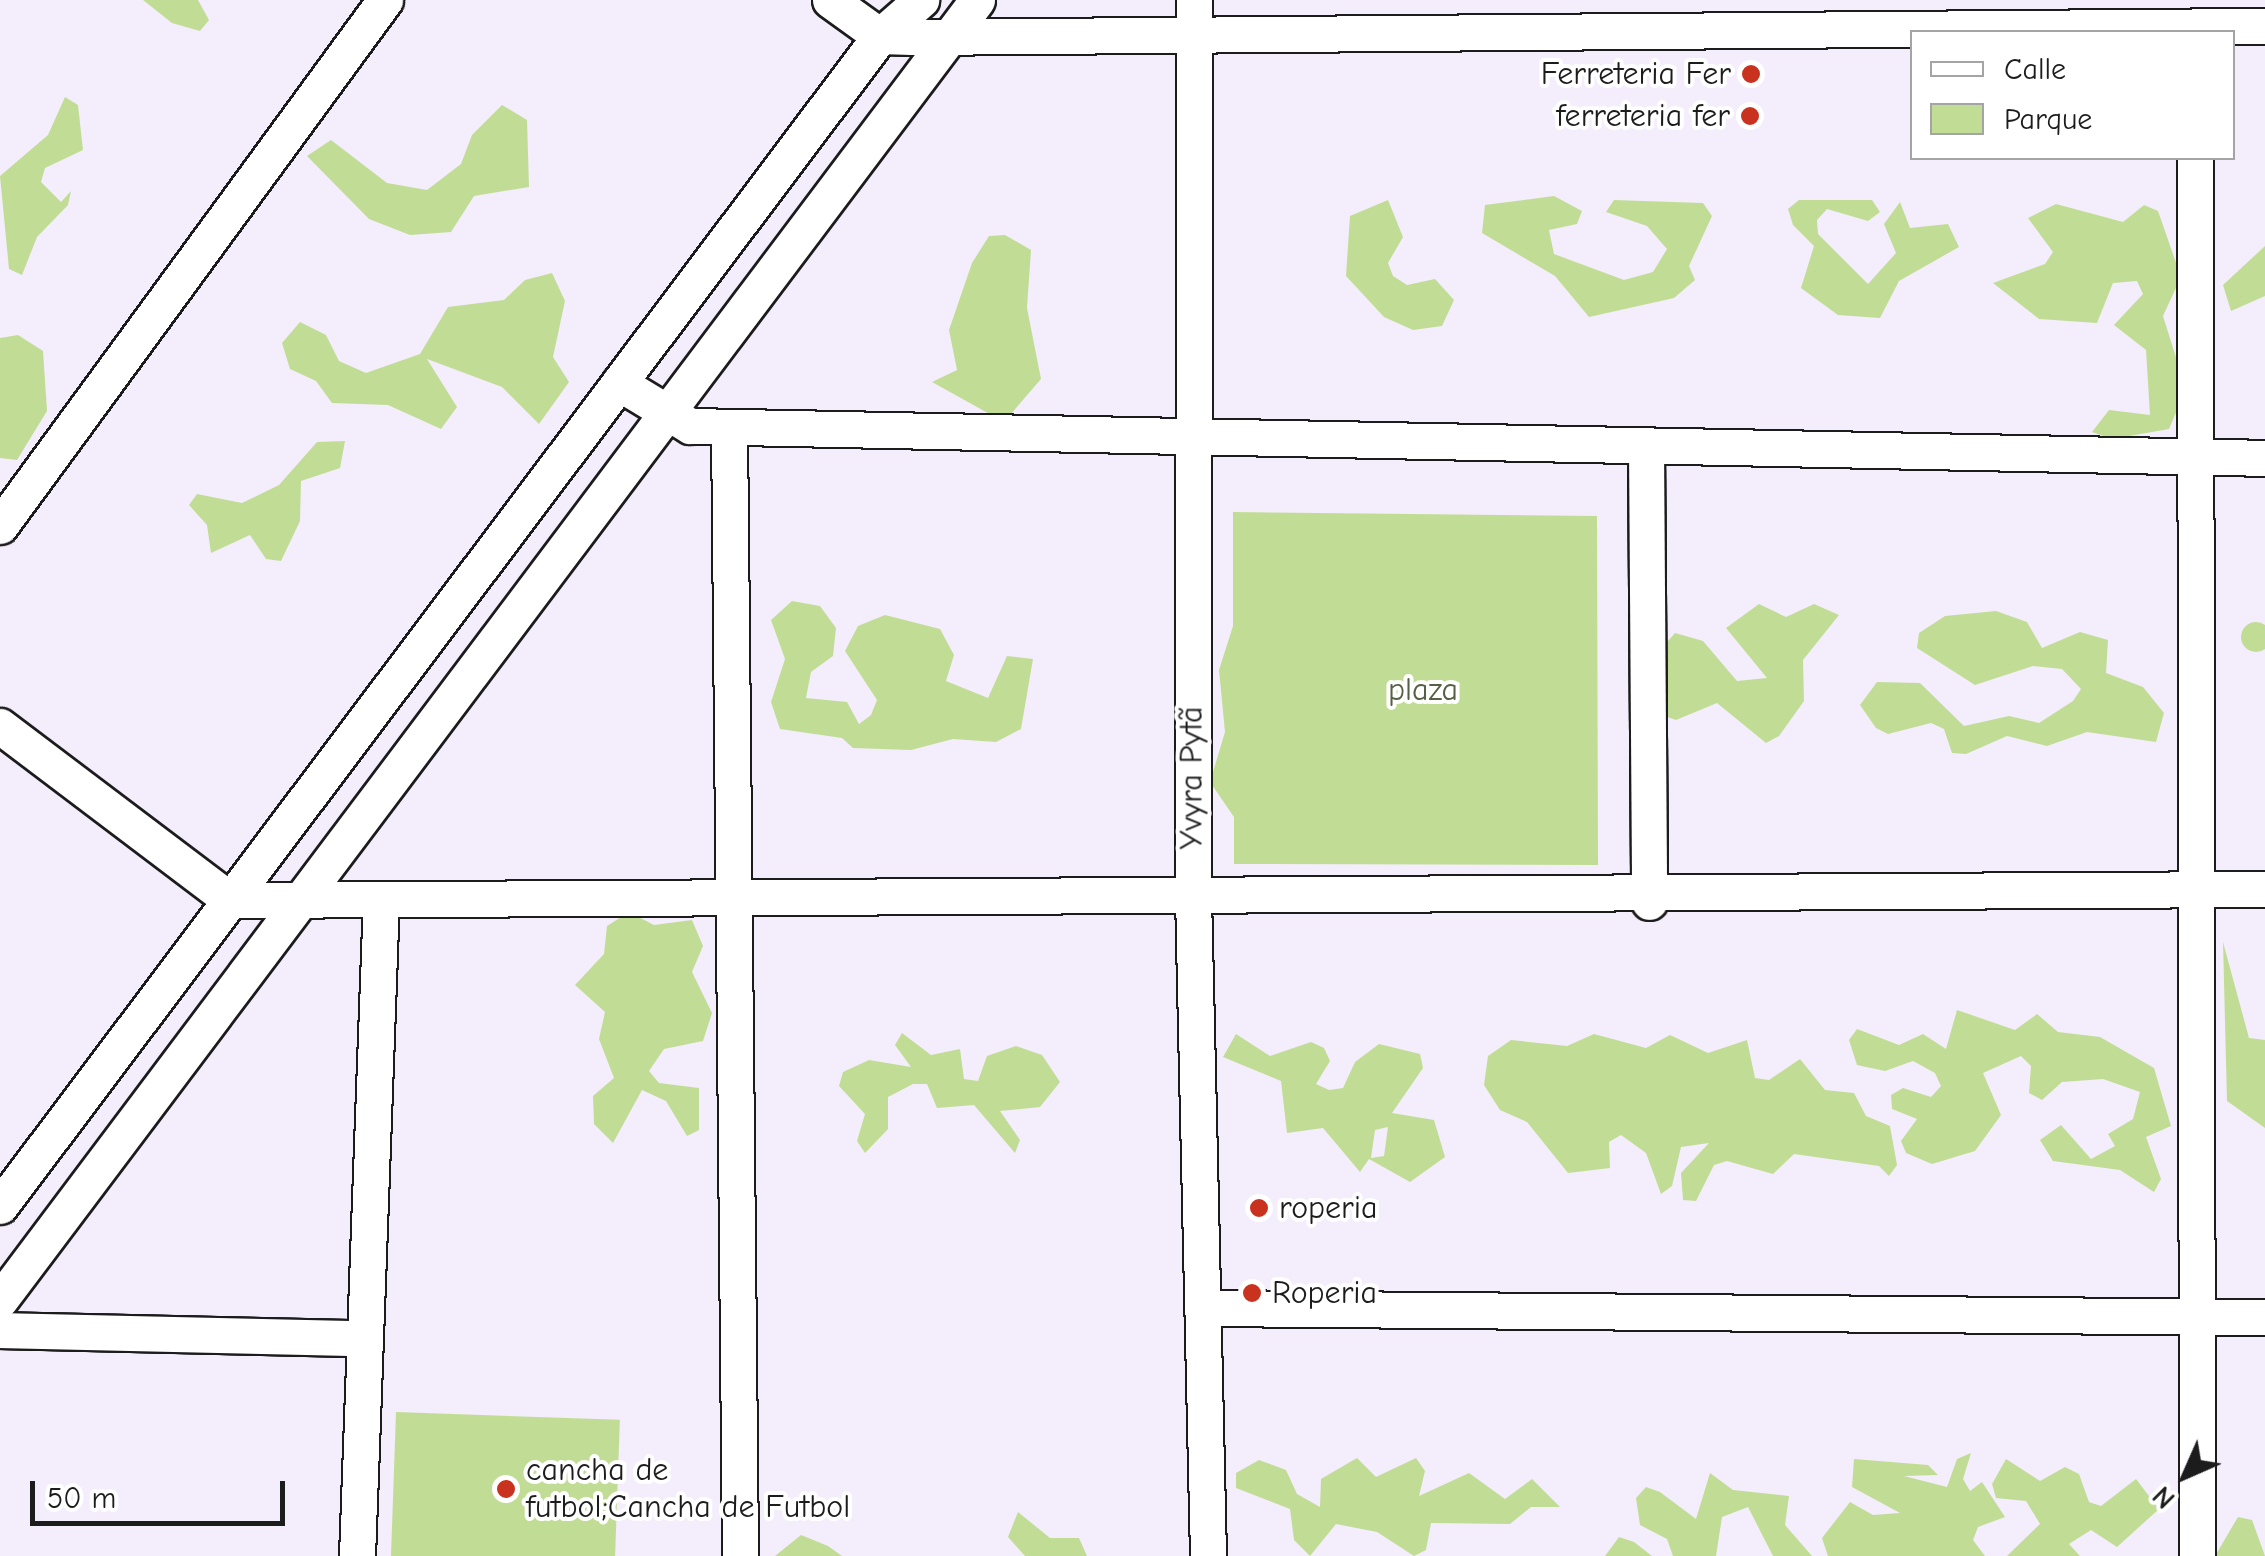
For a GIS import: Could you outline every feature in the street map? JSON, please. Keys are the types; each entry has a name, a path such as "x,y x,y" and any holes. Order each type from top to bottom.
{"street":[{"path":"0,526 385,0"},
{"path":"830,0 880,36 944,37 1192,17 2195,19 2265,26"},
{"path":"0,1206 880,36 921,0"},
{"path":"0,1300 944,37 976,0"},
{"name":"Yvyra Pytã","path":"1192,17 1192,895 1205,1308 1208,1556"},
{"path":"2195,160 2197,1556"},
{"path":"619,383 690,426 2265,458"},
{"path":"729,426 740,1556"},
{"path":"1646,446 1649,897"},
{"path":"0,726 230,900 1649,897 2265,889"},
{"path":"357,1556 381,899"},
{"path":"1205,1308 2265,1317"},
{"path":"0,1330 365,1338"}],"green space":[{"path":"143,0 198,0 209,20 200,31 172,23"},
{"path":"65,97 78,105 83,150 45,168 41,182 61,202 71,191 68,205 37,237 22,275 9,269 0,176 48,135"},
{"path":"502,105 527,120 529,187 474,196 451,232 410,235 369,219 307,156 331,140 387,183 427,190 461,164 472,135"},
{"path":"1554,196 1582,211 1577,224 1549,230 1554,254 1624,280 1653,272 1667,249 1647,226 1606,212 1614,200 1703,203 1712,216 1689,266 1695,280 1674,298 1589,317 1555,276 1482,233 1485,205"},
{"path":"1388,200 1403,237 1388,263 1393,276 1407,285 1435,279 1454,300 1442,326 1413,330 1384,317 1346,276 1350,216"},
{"path":"1799,200 1872,200 1880,212 1868,221 1827,209 1817,220 1818,234 1868,284 1896,253 1884,224 1900,202 1910,228 1948,224 1959,247 1899,281 1880,318 1838,315 1801,288 1814,246 1793,225 1788,209"},
{"path":"2056,204 2123,222 2144,205 2158,211 2181,277 2163,316 2186,389 2169,429 2112,439 2092,432 2109,410 2150,415 2146,350 2114,325 2143,294 2137,281 2113,283 2097,323 2039,319 1993,283 2045,264 2053,252 2028,218"},
{"path":"1005,235 1031,250 1027,308 1041,379 1004,422 932,382 957,370 949,330 972,263 989,236"},
{"path":"2265,246 2265,296 2231,311 2223,285"},
{"path":"552,273 565,301 553,357 569,382 539,424 502,387 427,359 457,407 441,429 388,405 332,403 316,381 290,369 282,343 300,322 326,335 339,361 366,373 420,354 448,307 504,300 525,280"},
{"path":"18,335 43,351 47,411 17,460 0,458 0,338"},
{"path":"345,441 340,468 301,481 300,521 281,561 266,559 250,535 211,553 207,525 189,505 197,494 242,503 279,485 317,442"},
{"name":"plaza","path":"1233,512 1597,516 1598,865 1234,864 1234,817 1210,782 1225,732 1219,670 1233,626"},
{"path":"792,601 820,606 836,628 833,656 811,672 806,698 847,702 859,724 871,715 877,700 845,651 858,626 885,615 940,629 954,655 946,681 988,698 1007,656 1033,659 1021,729 996,742 953,739 911,750 853,748 842,738 780,729 771,702 785,659 771,620"},
{"path":"1759,604 1786,617 1814,604 1839,615 1803,660 1804,701 1779,736 1766,743 1717,703 1676,720 1638,707 1635,679 1675,633 1703,641 1737,681 1767,678 1726,628"},
{"path":"1996,611 2027,622 2042,648 2080,632 2108,640 2106,673 2143,687 2164,713 2156,742 2087,732 2047,746 2007,736 1966,754 1952,753 1944,729 1931,723 1888,734 1876,728 1860,705 1877,682 1920,683 1964,726 2009,716 2039,723 2073,701 2081,689 2062,669 2033,666 1975,685 1917,648 1919,633 1945,616"},
{"path":"2250,623 2266,627 2266,647 2250,651 2242,643 2242,631"},
{"path":"629,912 654,925 692,920 703,946 692,972 712,1013 703,1041 664,1049 649,1071 659,1083 699,1088 699,1130 687,1136 666,1101 642,1090 613,1143 594,1124 593,1096 614,1078 599,1039 605,1012 575,985 604,954 607,926"},
{"path":"2223,942 2249,1038 2265,1040 2265,1128 2227,1101"},
{"path":"1957,1010 2015,1030 2037,1014 2058,1032 2100,1037 2154,1068 2171,1126 2146,1137 2161,1179 2154,1192 2120,1170 2053,1161 2040,1140 2061,1125 2091,1159 2115,1146 2108,1134 2133,1119 2140,1092 2103,1079 2062,1082 2042,1100 2029,1093 2031,1066 2021,1056 1983,1073 2001,1115 1975,1151 1932,1164 1906,1153 1901,1141 1917,1119 1892,1109 1891,1095 1903,1088 1931,1097 1941,1086 1935,1073 1913,1061 1885,1071 1857,1065 1849,1040 1857,1029 1899,1045 1923,1034 1946,1049"},
{"path":"902,1033 931,1055 960,1049 964,1079 978,1081 987,1056 1016,1046 1042,1055 1060,1082 1040,1107 1000,1111 1020,1140 1015,1153 974,1105 937,1108 927,1084 913,1084 888,1097 888,1129 865,1153 857,1141 865,1114 839,1086 843,1072 869,1060 911,1067 895,1045"},
{"path":"1236,1034 1270,1056 1311,1042 1324,1048 1330,1061 1316,1084 1329,1090 1343,1088 1355,1062 1379,1044 1420,1054 1423,1068 1392,1113 1434,1120 1445,1157 1410,1182 1369,1159 1360,1172 1323,1128 1287,1133 1281,1081 1223,1057","holes":["1388,1127 1384,1156 1371,1158 1375,1130"]},
{"path":"1594,1034 1646,1048 1670,1035 1708,1053 1747,1040 1755,1078 1769,1080 1800,1059 1825,1090 1854,1093 1866,1116 1890,1126 1897,1165 1889,1176 1879,1166 1794,1154 1773,1174 1727,1161 1714,1165 1696,1201 1683,1200 1681,1173 1709,1143 1681,1147 1672,1186 1661,1194 1646,1153 1621,1135 1609,1142 1610,1168 1568,1173 1527,1122 1500,1110 1484,1085 1488,1056 1511,1040 1567,1046"},
{"name":"cancha de futbol;Cancha de Futbol","path":"396,1412 620,1420 615,1556 391,1556"},
{"path":"1971,1453 1963,1479 1970,1491 1982,1482 2005,1517 1978,1527 1973,1540 1985,1556 1828,1556 1822,1538 1850,1502 1873,1515 1900,1513 1852,1487 1854,1459 1928,1465 1938,1475 1904,1476 1947,1487 1957,1459"},
{"path":"1357,1458 1376,1477 1416,1458 1425,1471 1419,1496 1469,1473 1505,1499 1532,1479 1560,1507 1531,1507 1510,1524 1431,1523 1426,1550 1414,1556 1377,1532 1336,1524 1310,1556 1294,1540 1290,1509 1236,1488 1236,1473 1259,1460 1286,1470 1297,1494 1320,1507 1321,1479"},
{"path":"2006,1459 2040,1481 2065,1467 2079,1474 2089,1502 2101,1506 2136,1479 2159,1509 2117,1547 2091,1530 2069,1544 2080,1556 2007,1556 2040,1524 2026,1501 1996,1498 1992,1484"},
{"path":"1710,1473 1733,1490 1789,1496 1785,1525 1812,1556 1773,1556 1748,1507 1722,1517 1716,1556 1673,1556 1667,1539 1640,1525 1636,1498 1646,1487 1660,1492 1696,1519"},
{"path":"1018,1512 1050,1538 1079,1538 1087,1556 1025,1556 1008,1537"},
{"path":"2238,1517 2252,1520 2265,1556 2215,1556"},
{"path":"801,1535 828,1546 842,1556 775,1556"},
{"path":"1619,1537 1634,1542 1652,1556 1605,1556"}],"place":[{"name":"Ferreteria Fer","path":"1751,74"},
{"name":"ferreteria fer","path":"1750,116"},
{"name":"roperia","path":"1259,1208"},
{"name":"Roperia","path":"1252,1293"},
{"name":"cancha de futbol;Cancha de Futbol","path":"506,1489"}]}
